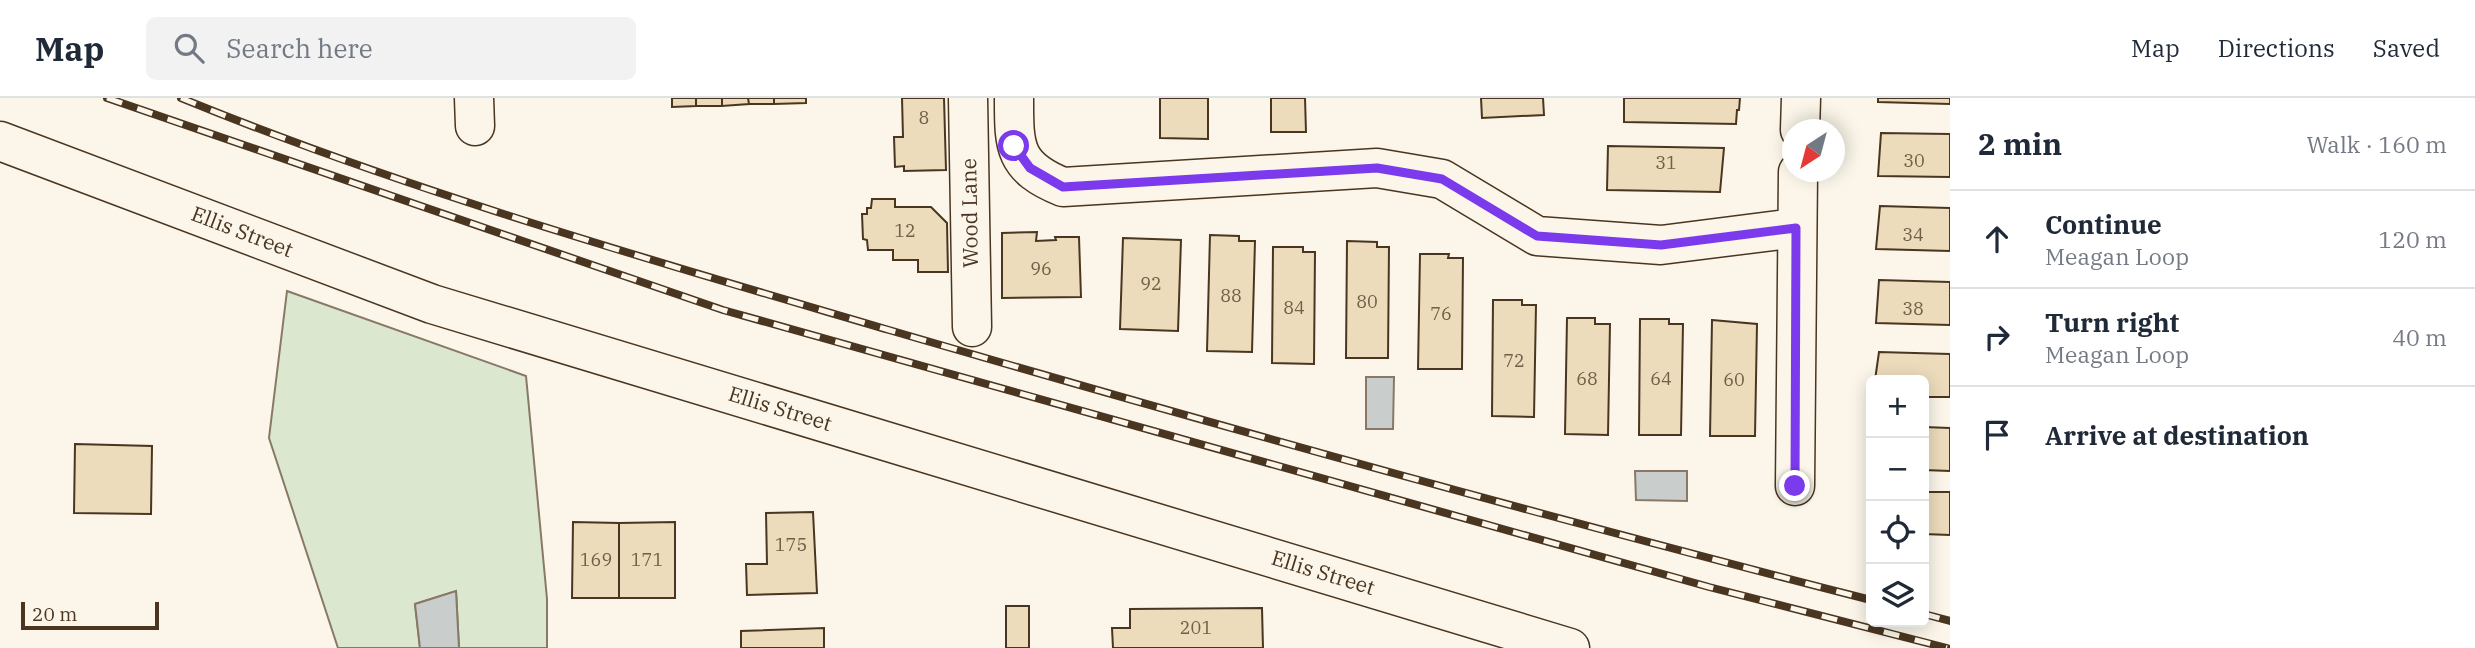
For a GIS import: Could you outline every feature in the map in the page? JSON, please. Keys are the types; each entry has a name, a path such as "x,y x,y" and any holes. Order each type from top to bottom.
{"street":[{"name":"Wood Lane","path":"968,98 972,327"},
{"path":"1014,98 1014,146 1030,168 1063,187 1377,168 1442,179 1537,236 1661,245 1796,228"},
{"path":"1800,119 1801,98"},
{"name":"Ellis Street","path":"0,141 432,304 1570,648"},
{"path":"1795,486 1798,182"}],"green space":[{"path":"287,291 526,376 547,599 547,648 459,648 456,591 415,604 420,648 338,648 269,438"}],"shaded area":[{"path":"1366,377 1394,377 1393,429 1366,429"},
{"path":"1635,471 1687,471 1687,501 1636,500"},
{"path":"456,591 459,648 420,648 415,604"}],"building":[{"path":"672,98 696,98 696,106 672,107"},
{"path":"696,98 722,98 722,106 696,106"},
{"path":"722,98 748,98 749,104 722,106"},
{"path":"748,98 774,98 774,104 749,104"},
{"path":"774,98 806,98 806,103 774,104"},
{"path":"902,98 944,98 946,170 904,171 904,166 895,167 894,137 903,137"},
{"path":"1160,98 1208,98 1208,139 1160,138"},
{"path":"1271,98 1305,98 1306,132 1271,132"},
{"path":"1481,98 1543,98 1544,115 1482,118"},
{"path":"1624,98 1740,98 1736,124 1624,122"},
{"path":"1878,98 1950,98 1950,104 1878,102"},
{"path":"1881,133 1950,134 1950,177 1878,176"},
{"path":"1608,146 1724,148 1720,192 1607,190"},
{"path":"872,199 895,199 895,207 931,207 947,223 948,272 918,272 918,260 893,260 893,250 868,250 867,240 863,239 862,214 867,214 867,208 871,208"},
{"path":"1880,206 1950,208 1950,251 1876,249"},
{"path":"1037,232 1036,241 1056,240 1055,237 1079,237 1081,297 1002,298 1002,233"},
{"path":"1210,235 1239,236 1239,241 1255,241 1252,352 1207,351"},
{"path":"1123,238 1181,240 1178,331 1120,329"},
{"path":"1347,241 1377,242 1377,247 1389,247 1388,358 1346,358"},
{"path":"1273,247 1303,247 1303,252 1315,252 1314,364 1272,363"},
{"path":"1420,254 1449,254 1448,258 1463,258 1462,369 1418,369"},
{"path":"1879,280 1950,282 1950,325 1876,323"},
{"path":"1493,300 1522,300 1522,305 1536,305 1534,417 1492,416"},
{"path":"1567,318 1595,318 1595,324 1610,324 1608,435 1565,434"},
{"path":"1640,319 1669,319 1669,324 1683,324 1681,435 1639,435"},
{"path":"1712,320 1757,324 1755,436 1710,436"},
{"path":"1879,352 1950,354 1950,397 1929,397 1929,375 1876,375"},
{"path":"1929,427 1950,428 1950,471 1929,470"},
{"path":"75,444 152,446 151,514 74,513"},
{"path":"1929,492 1950,492 1950,535 1929,534"},
{"path":"813,512 817,593 747,595 746,564 767,564 766,513"},
{"path":"573,522 619,523 619,598 572,598"},
{"path":"675,522 675,598 619,598 619,523"},
{"path":"1006,606 1029,606 1029,648 1006,648"},
{"path":"1262,608 1263,648 1113,648 1112,628 1130,628 1130,609"},
{"path":"824,628 824,648 741,648 741,631"}],"railway":[{"path":"107,98 723,310 1709,587 1947,648"},
{"path":"181,98 355,164 443,194 710,277 1379,469 1866,599"},
{"path":"1929,615 1950,621"}],"route":[{"path":"1014,146 1030,168 1063,187 1377,168 1442,179 1537,236 1661,245 1796,228 1795,486"}]}
